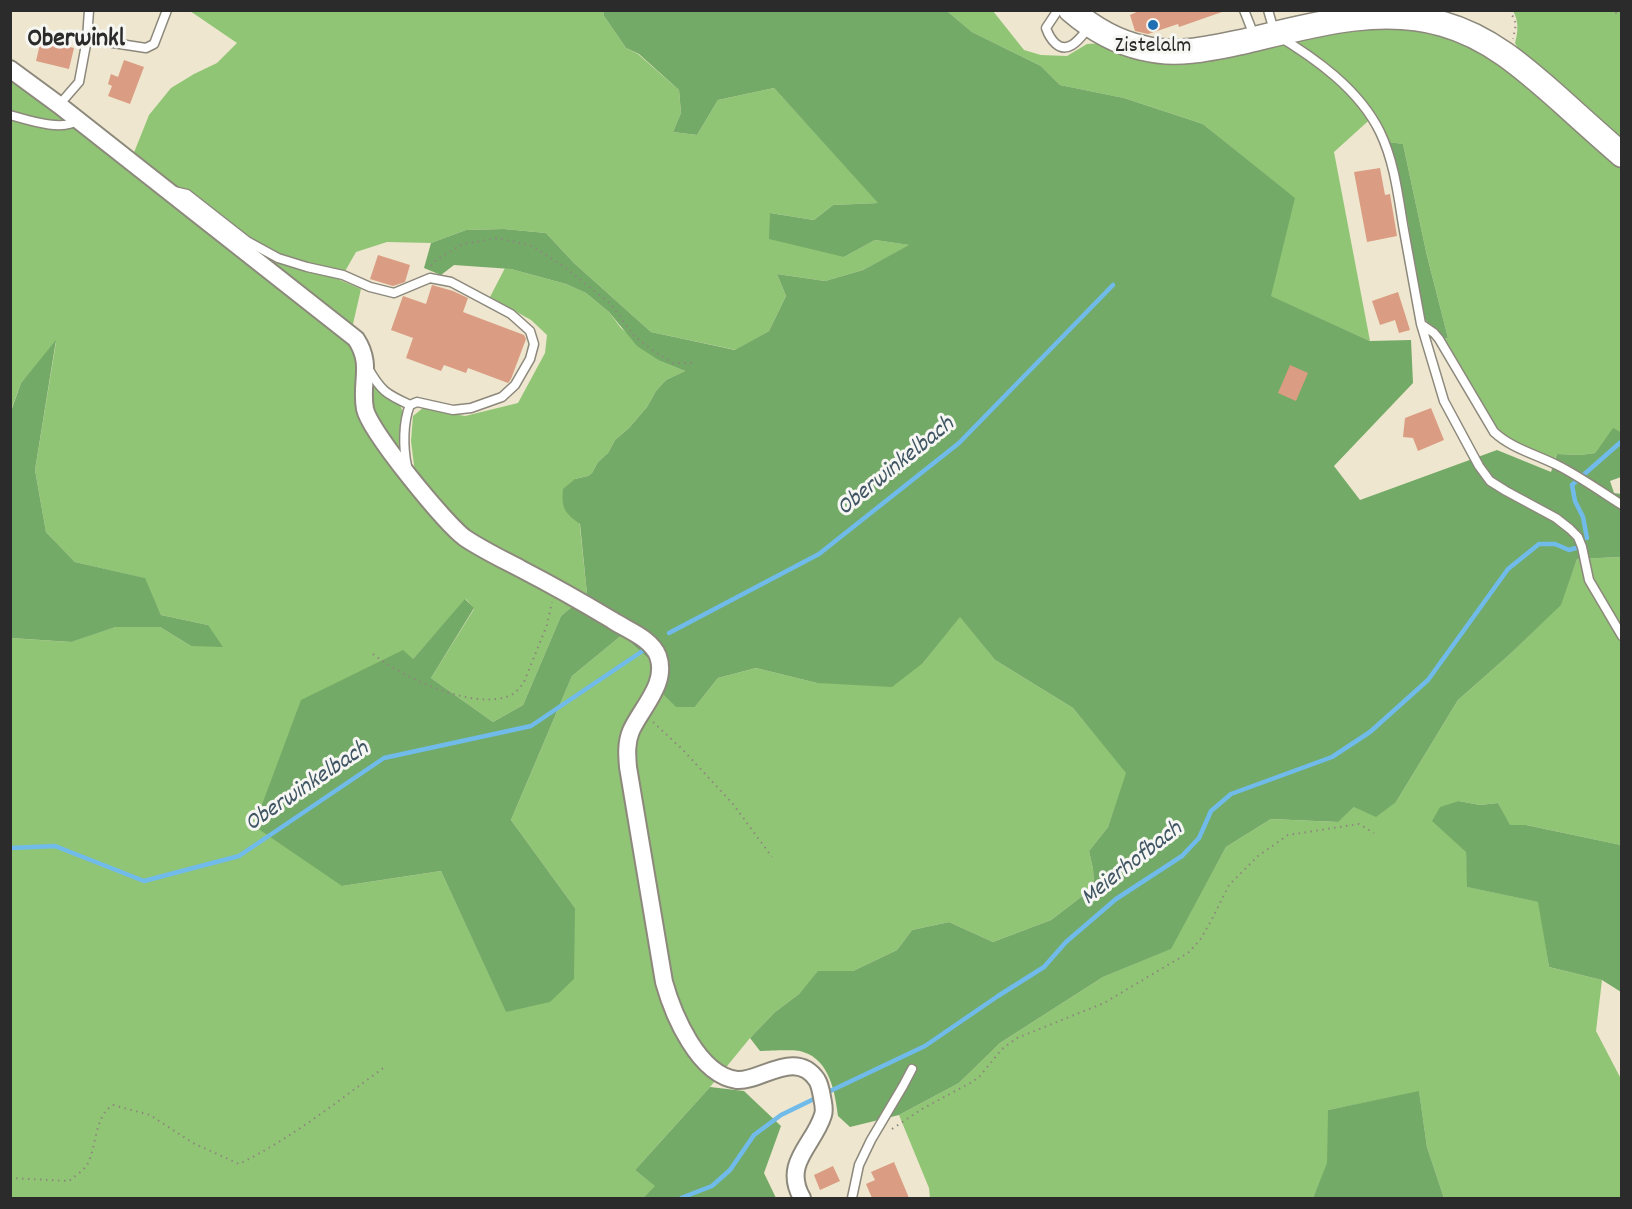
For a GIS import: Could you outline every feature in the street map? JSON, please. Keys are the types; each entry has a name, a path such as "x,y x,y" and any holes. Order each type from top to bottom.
{"main road":[{"path":"1071,10 1090,26 1113,38 1143,49 1173,52 1210,49 1314,25 1355,19 1415,18 1443,24 1468,32 1508,55 1622,155"}],"street":[{"path":"10,69 350,333 362,348 366,365 364,403 367,417 408,474 439,512 460,533 640,637 654,649 658,656 660,675 629,738 627,751 660,962 668,997 695,1049 721,1074 739,1080 779,1067 792,1066 801,1068 816,1079 821,1088 823,1115 803,1150 797,1167 797,1187 802,1198"}],"lane":[{"path":"59,105 79,82 87,39 89,10"},
{"path":"87,39 146,48 154,44 167,10"},
{"path":"1058,10 1047,28 1049,37 1056,45 1072,46 1090,26"},
{"path":"1244,10 1265,36 1304,52 1325,68 1348,89 1380,131 1394,173 1421,324 1444,401 1479,466 1490,481 1556,518 1578,537 1589,580 1622,636"},
{"path":"1265,36 1268,10"},
{"path":"10,115 58,125 69,125 78,120"},
{"path":"167,190 187,194 247,241 278,258 343,275 370,287 394,293 430,278 451,282 511,314 530,331 534,344 530,359 515,385 502,397 471,408 453,410 417,402 410,405 406,415 405,458 408,474"},
{"path":"1421,324 1439,339 1494,432 1501,439 1572,473 1622,505"},
{"path":"366,365 380,387 410,405"},
{"path":"852,1198 859,1165 912,1069"}],"path":[{"path":"1508,55 1516,28 1510,10"},
{"path":"1610,10 1622,16"},
{"path":"415,284 436,260 463,244 498,238 532,246 563,266 611,304 633,335 652,350 674,363 694,363"},
{"path":"373,654 402,673 430,686 458,695 479,699 510,696 524,682 547,625 556,588"},
{"path":"642,711 682,749 733,804 771,857"},
{"path":"871,1140 972,1082 980,1076 1002,1049 1017,1038 1104,1003 1188,953 1200,940 1228,885 1257,856 1288,835 1359,824 1374,833"},
{"path":"10,1178 69,1181 86,1167 106,1109 113,1105 150,1115 193,1143 239,1164 264,1152 316,1118 386,1066"}],"green space":[{"path":"190,11 603,11 626,48 638,54 679,90 681,113 673,132 697,135 718,100 774,88 879,203 833,205 814,220 770,213 844,257 875,240 910,245 863,270 825,281 777,274 786,296 769,331 736,350 651,332 574,263 546,233 504,229 466,230 431,243 387,242 356,252 340,280 361,289 353,324 346,340 358,361 357,411 371,435 415,473 411,441 413,416 423,408 465,416 518,403 545,353 547,335 531,320 490,297 505,268 566,284 586,293 609,312 621,328 660,361 685,371 666,380 656,391 647,407 615,440 592,473 575,479 587,594 561,616 523,705 493,722 431,678 474,609 466,599 413,659 342,886 441,871 506,1011 575,908 511,820 572,676 622,635 651,661 695,707 718,678 756,668 817,683 923,663 960,616 995,660 1073,708 1127,773 1108,827 1089,851 1094,887 1051,920 993,942 949,922 912,930 897,950 853,971 818,972 799,994 775,1012 750,1038 710,1087 635,1170 656,1186 643,1198 11,1198 11,638 70,642 116,627 160,627 191,646 208,625 161,615 144,578 75,562 46,532 35,470 56,342 21,383 11,410 11,77 129,165 149,115 171,88 217,63 237,43"},
{"path":"603,11 947,11 972,32 1041,66 1060,85 1124,98 1203,124 1295,198 1271,296 1370,341 1411,340 1413,383 1334,466 1360,500 1497,450 1551,472 1557,454 1595,453 1613,428 1621,432 1621,477 1610,481 1614,493 1621,494 1621,557 1577,559 1561,605 1458,700 1396,802 1376,817 1354,807 1338,822 1271,819 1226,847 1171,949 1103,977 1000,1043 959,1083 899,1115 850,1127 838,1116 830,1078 819,1062 812,1056 799,1051 760,1051 750,1038 775,1012 799,994 818,971 853,971 897,950 912,930 949,922 993,942 1051,920 1094,887 1089,851 1108,827 1126,773 1073,708 995,660 960,617 923,663 892,687 817,683 756,668 718,678 695,707 676,707 650,681 651,661 622,635 572,676 511,820 575,908 574,979 550,1002 506,1012 441,871 342,886 254,826 301,700 403,650 413,659 465,599 474,608 431,678 493,722 523,705 561,616 587,594 580,524 565,510 563,489 575,479 592,473 615,440 647,407 656,391 666,380 685,371 660,361 637,346 609,312 586,293 566,284 511,269 454,265 441,275 424,268 431,243 466,230 504,229 546,233 574,263 651,332 735,350 769,331 786,296 777,274 825,281 863,270 909,245 875,240 844,257 769,239 770,213 814,220 833,205 878,203 774,88 718,100 697,135 673,132 681,113 679,90 639,54 626,48"},
{"path":"947,11 993,11 1024,50 1041,55 1067,56 1087,44 1305,33 1408,23 1474,43 1621,163 1621,432 1613,429 1595,453 1557,454 1554,461 1514,442 1493,425 1442,339 1448,338 1427,256 1403,144 1389,142 1376,114 1334,152 1370,341 1270,296 1294,198 1203,124 1124,98 1060,85 1041,66 972,32"},
{"path":"1513,11 1621,11 1621,149 1520,52 1515,43 1517,27"},
{"path":"1389,142 1403,144 1427,256 1448,338 1442,339 1423,317 1408,223"},
{"path":"56,340 35,470 46,532 75,562 145,578 161,615 208,625 223,647 191,646 160,627 116,627 71,642 11,638 11,411 21,383"},
{"path":"372,380 401,407 403,413 400,454 375,421 370,402"},
{"path":"1621,557 1621,845 1526,825 1509,825 1498,803 1480,805 1459,801 1468,887 1539,902 1549,967 1602,980 1596,1031 1621,1079 1621,1198 1444,1198 1427,1147 1419,1092 1328,1110 1328,1163 1313,1198 930,1198 929,1188 899,1115 959,1083 1000,1043 1103,977 1170,949 1226,847 1271,819 1337,822 1354,807 1396,802 1458,700 1508,656 1560,605 1577,559"},
{"path":"1459,801 1480,805 1498,803 1510,825 1526,825 1621,845 1621,992 1602,980 1549,967 1538,902 1467,887 1466,852 1432,821 1440,807"},
{"path":"710,1087 744,1091 781,1126 764,1173 776,1198 643,1198 655,1186 635,1170"},
{"path":"1419,1091 1427,1147 1444,1198 1313,1198 1327,1163 1328,1110"}],"building":[{"name":"Zistelalm","path":"1141,10 1222,10 1222,12 1179,27 1178,24 1148,34 1135,31 1130,15"},
{"path":"41,40 74,48 69,69 36,61"},
{"path":"124,60 144,67 130,104 108,96 112,86 108,84 111,74 118,77"},
{"path":"1380,168 1385,195 1390,194 1397,236 1367,242 1354,172"},
{"path":"378,255 410,265 405,282 393,286 370,279"},
{"path":"432,285 468,298 463,312 524,335 526,339 508,383 468,368 466,373 444,365 441,371 406,358 413,338 391,330 403,296 426,304"},
{"path":"1398,292 1410,330 1399,333 1395,320 1380,325 1372,301"},
{"path":"1290,365 1308,373 1296,401 1278,393"},
{"path":"1431,408 1444,440 1418,451 1413,438 1403,437 1405,418"},
{"path":"894,1162 909,1198 872,1198 866,1184 875,1180 871,1172"},
{"path":"833,1166 840,1181 820,1190 814,1175"}],"waterway":[{"name":"Oberwinkelbach","path":"669,633 819,554 959,443 1113,285"},
{"path":"1587,538 1583,517 1575,501 1572,485 1622,441"},
{"name":"Meierhofbach","path":"826,1093 925,1046 1044,967 1066,942 1116,899 1182,856 1199,838 1211,811 1231,794 1332,757 1370,732 1428,680 1508,569 1539,544 1555,544 1569,550 1576,548"},
{"name":"Oberwinkelbach","path":"10,848 55,846 144,881 239,856 384,758 531,726 647,648"},
{"name":"Meierhofbach","path":"681,1198 712,1186 730,1170 754,1135 781,1115 818,1097"}],"place":[{"name":"Zistelalm","path":"1153,25"}],"district":[{"name":"Oberwinkl","path":"76,41"}]}
